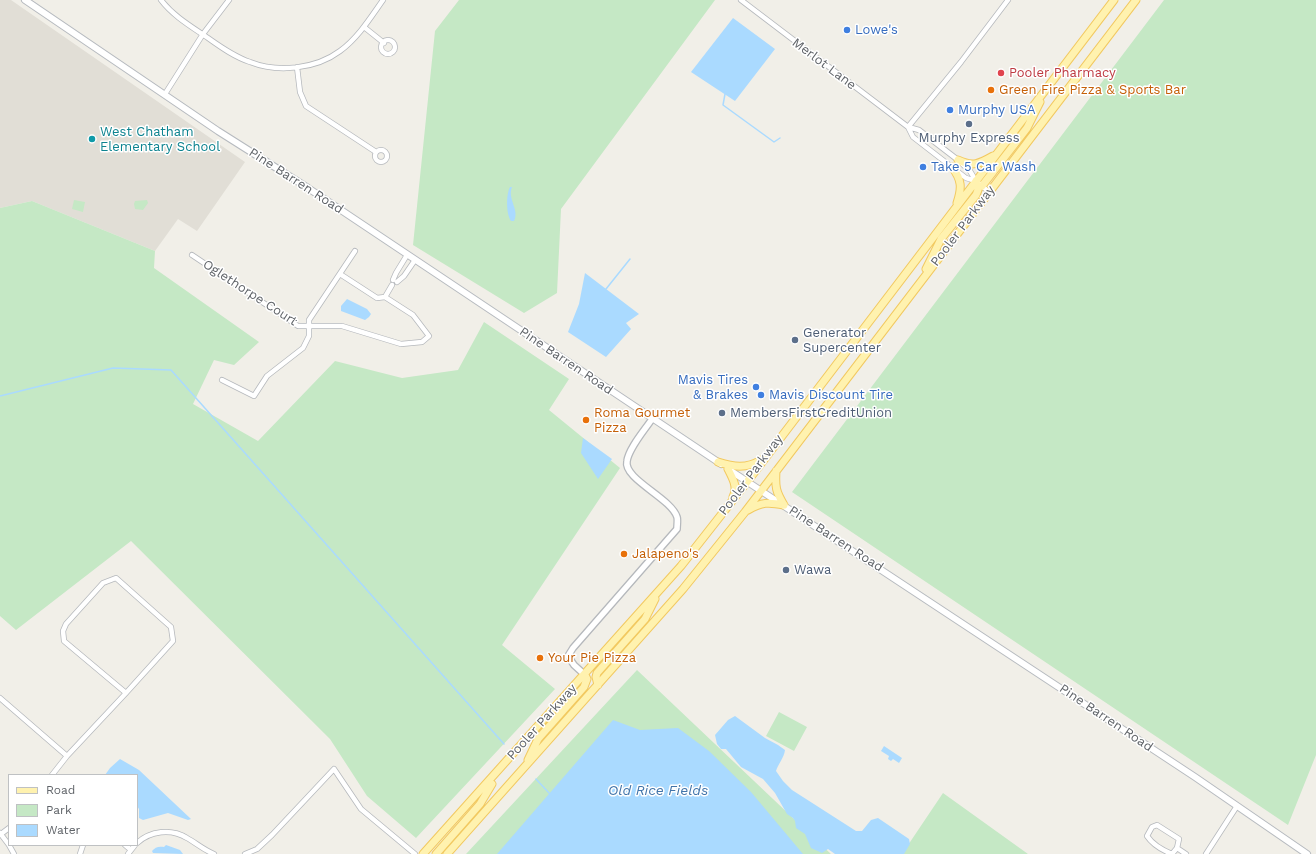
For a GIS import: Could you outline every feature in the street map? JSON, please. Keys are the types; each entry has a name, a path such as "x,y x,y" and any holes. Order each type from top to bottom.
{"main road":[{"name":"Pine Barren Road","path":"25,0 1307,854"},
{"name":"Pooler Parkway","path":"423,854 500,770 681,566 747,482 1114,0"},
{"name":"Pooler Parkway","path":"447,854 683,589 762,491 1136,0"},
{"path":"982,186 1027,128 1047,87"},
{"path":"958,160 974,165 996,154"},
{"path":"952,167 959,176 960,186 959,196 955,208"},
{"path":"917,286 941,239 976,195 978,190 976,181"},
{"path":"718,462 731,466 747,466 764,458"},
{"path":"728,469 735,487 735,492 731,501"},
{"path":"776,471 775,488 784,505"},
{"path":"745,512 759,504 767,502 784,505"},
{"path":"598,685 596,677 597,673 645,619 660,590"},
{"path":"525,767 538,739 584,687 587,679 585,675"},
{"path":"436,854 480,804 500,770"}],"street":[{"path":"162,0 180,19 235,56 251,63 272,67 304,66 324,60 340,51 354,38 383,0"},
{"path":"165,94 203,34 229,0"},
{"name":"Merlot Lane","path":"741,0 908,127 919,130 958,160 970,171 976,181 989,192"},
{"path":"908,127 961,62 1008,0"},
{"path":"364,26 384,42"},
{"path":"298,67 300,92 306,106 376,152"},
{"name":"Merlot Lane","path":"908,127 913,137 966,178 976,181"},
{"path":"222,380 254,396 267,376 302,350 309,336 309,320 355,251"},
{"name":"Oglethorpe Court","path":"192,255 300,327 342,326 398,344 424,341 428,336 415,317 385,297"},
{"path":"340,274 374,297 385,297 394,283 407,255"},
{"path":"394,283 404,276 415,260"},
{"path":"585,675 574,665 568,656 573,648 676,529 678,518 673,508 630,473 626,464 628,455 652,419"},
{"path":"53,774 67,756 126,693 173,641 171,626 116,578 103,582 66,624 63,631 64,641 126,693"},
{"path":"1,699 67,756"},
{"path":"245,854 257,849 272,836 334,769 361,809 415,854"},
{"path":"1206,854 1237,806"},
{"path":"1157,825 1179,839 1177,848 1172,854 1151,842 1147,836 1152,827 1157,825"},
{"path":"138,842 156,832 170,832 184,836 203,849 214,854"},
{"path":"0,834 8,844"},
{"path":"1177,848 1186,854"}],"shaded area":[{"path":"0,0 11,0 245,162 197,231 178,219 155,251 32,201 0,208"}],"green space":[{"path":"459,0 715,0 561,209 557,293 524,313 413,245 435,31"},
{"path":"1164,0 1316,0 1316,755 1288,825 792,492"},
{"path":"74,200 85,202 83,212 72,209"},
{"path":"147,200 148,203 143,210 135,209 135,201"},
{"path":"32,201 155,251 154,268 259,342 234,365 214,360 193,404 258,441 335,361 402,378 458,370 484,322 569,379 549,410 620,468 502,645 555,689 416,838 367,796 330,739 131,541 16,630 0,616 0,208"},
{"name":"Old Rice Fields","path":"637,670 831,854 466,854"},
{"path":"779,712 807,727 794,751 766,736"},
{"path":"943,793 1028,854 902,854"}],"water":[{"path":"733,18 775,49 735,101 691,72"},
{"path":"510,187 512,187 511,196 516,213 514,221 511,221 509,218 507,209"},
{"path":"585,273 639,314 626,323 631,329 606,357 568,332 579,304"},
{"path":"347,299 367,309 371,314 369,317 365,320 341,311 341,306"},
{"path":"583,438 612,459 598,479 581,453"},
{"path":"735,716 765,738 785,750 776,771 792,790 856,831 862,831 871,820 878,818 909,839 910,844 904,854 835,854 828,849 822,853 811,848 805,834 796,828 793,818 787,814 775,793 763,779 741,767 726,749 721,749 717,744 715,735 728,720"},
{"name":"Old Rice Fields","path":"613,720 640,730 678,728 709,751 751,792 803,854 497,854"},
{"path":"884,746 902,758 899,763 893,759 891,761 888,759 889,756 881,751"},
{"path":"120,759 139,770 191,819 188,820 168,813 143,820 139,818 138,774 106,774"},
{"path":"166,845 180,850 183,854 153,853 152,851 154,849 164,847"}],"waterway":[{"path":"725,94 723,105 774,142 780,138"},
{"path":"606,289 630,259"},
{"path":"0,396 113,368 171,370 504,744"},
{"path":"536,779 550,794"}],"place":[{"name":"Lowe's","path":"847,30"},
{"name":"Pooler Pharmacy","path":"1001,73"},
{"name":"Green Fire Pizza & Sports Bar","path":"991,90"},
{"name":"Murphy USA","path":"950,110"},
{"name":"Murphy Express","path":"969,124"},
{"name":"West Chatham Elementary School","path":"92,139"},
{"name":"Take 5 Car Wash","path":"923,167"},
{"name":"Generator Supercenter","path":"795,340"},
{"name":"Mavis Tires & Brakes","path":"756,387"},
{"name":"Mavis Discount Tire","path":"761,395"},
{"name":"MembersFirstCreditUnion","path":"722,413"},
{"name":"Roma Gourmet Pizza","path":"586,420"},
{"name":"Jalapeno's","path":"624,554"},
{"name":"Wawa","path":"786,570"},
{"name":"Your Pie Pizza","path":"540,658"}]}
